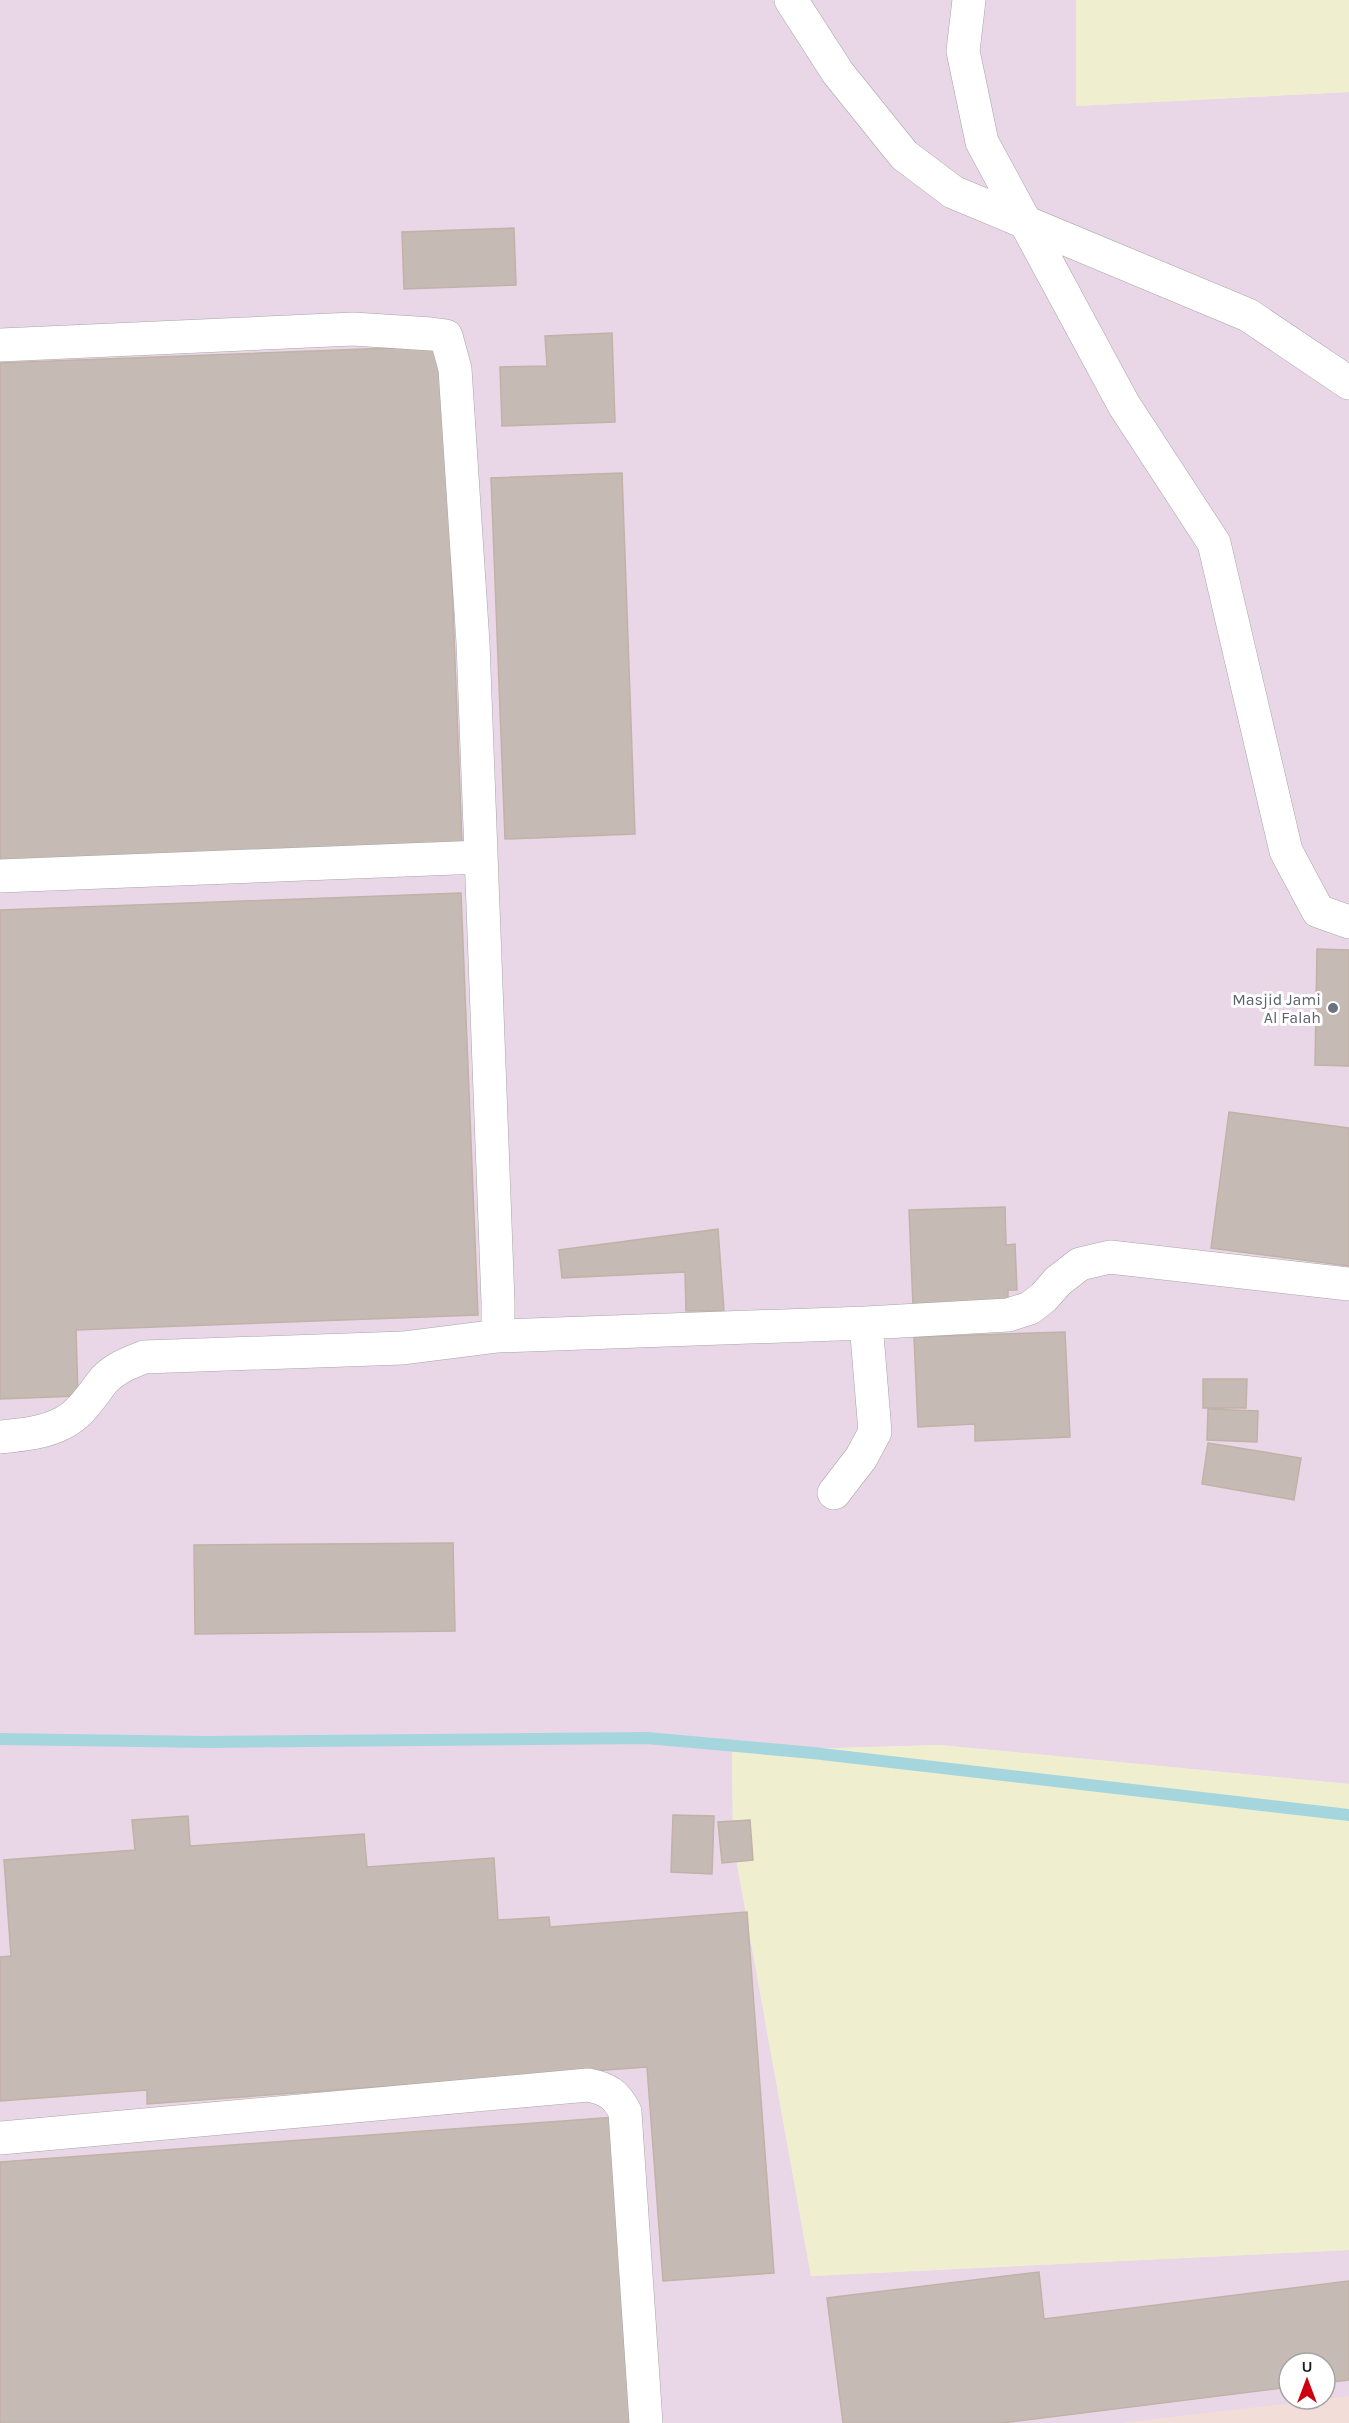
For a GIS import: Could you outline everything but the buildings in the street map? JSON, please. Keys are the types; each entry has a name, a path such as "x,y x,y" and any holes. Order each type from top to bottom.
{"lane":[{"path":"791,0 838,73 904,155 953,192 1248,315 1349,383"},
{"path":"969,0 963,51 982,142 1124,405 1214,543 1286,851 1318,911 1349,922"},
{"path":"0,345 353,329 431,333 446,336 455,369 473,643 498,1336"},
{"path":"0,876 481,856"},
{"path":"0,1437 26,1435 63,1423 92,1399 105,1380 123,1365 144,1357 403,1348 498,1336 866,1323 1008,1315 1030,1308 1080,1264 1110,1257 1349,1284"},
{"path":"834,1493 861,1458 875,1431 866,1323"},
{"path":"0,2138 588,2085 604,2088 617,2097 625,2112 646,2423"}],"shaded area":[{"path":"0,0 1076,0 1076,106 1349,92 1349,1784 939,1745 732,1751 733,1842 811,2276 1349,2250 1349,2406 1337,2408 1337,2351 1277,2351 1277,2411 1314,2411 1231,2423 0,2423"},
{"path":"1349,2396 1349,2423 1120,2423 1277,2405 1277,2411 1337,2411 1337,2398"}],"green space":[{"path":"1076,0 1349,0 1349,92 1076,106"},
{"path":"939,1745 1349,1784 1349,2250 811,2276 733,1842 732,1751"}],"waterway":[{"path":"0,1739 207,1742 647,1738 813,1753 1349,1815"}],"place":[{"name":"Masjid Jami Al Falah","path":"1333,1008"}]}
